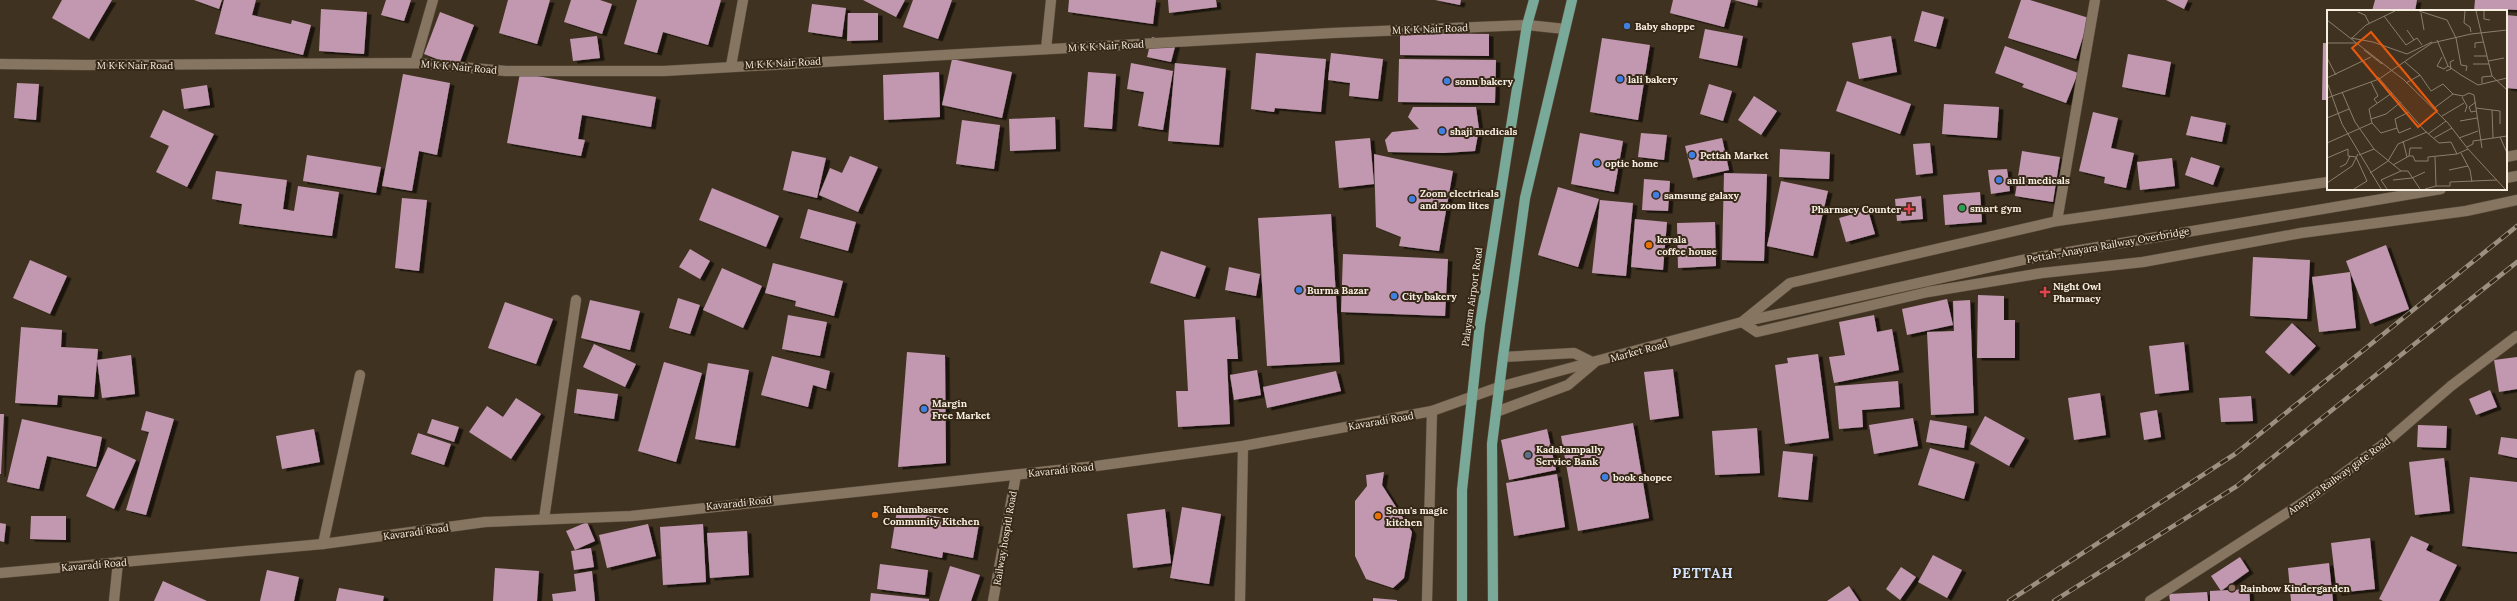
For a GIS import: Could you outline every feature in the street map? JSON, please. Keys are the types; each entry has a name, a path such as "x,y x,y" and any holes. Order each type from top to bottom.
{"main road":[{"name":"Palayam Airport Road","path":"1462,601 1462,490 1480,324 1527,25 1534,0"},
{"path":"1493,601 1494,522 1492,444 1503,357 1525,198 1572,0"}],"street":[{"path":"416,63 433,0"},
{"path":"731,66 743,0"},
{"path":"1046,49 1051,0"},
{"path":"2056,221 2095,0"},
{"name":"M K K Nair Road","path":"0,64 93,65 416,63 506,70 664,70 1332,33 1527,25 1565,29"},
{"path":"2507,157 2517,155"},
{"path":"2507,178 2517,176"},
{"path":"2327,182 2056,221 1790,284 1742,322 1757,332 1928,292 2042,273 2143,262 2301,233 2466,211 2517,200"},
{"name":"Pettah-Anayara Railway Overbridge","path":"1778,314 2027,259 2435,190"},
{"path":"544,519 576,300"},
{"name":"Market Road","path":"1472,398 1500,387 1594,363 1742,322 1778,314"},
{"name":"Anayara Railway gate Road","path":"2150,601 2313,496 2385,444 2451,386 2517,336"},
{"path":"1496,412 1568,385 1594,363 1574,353 1503,357"},
{"path":"323,544 360,375"},
{"name":"Kavaradi Road","path":"0,574 323,544 485,522 631,516 1096,466 1243,446 1432,411 1472,398"},
{"path":"1426,601 1432,411"},
{"path":"1240,601 1243,446"},
{"name":"Railway hospitl Road","path":"993,601 1016,475"},
{"path":"114,601 118,562"}],"building":[{"path":"62,0 112,0 89,39 52,18"},
{"path":"194,0 222,0 219,9"},
{"path":"224,0 256,0 252,15 291,24 292,20 311,25 303,55 215,34"},
{"path":"386,0 411,0 404,21 381,15"},
{"path":"508,0 550,0 537,44 499,33"},
{"path":"571,0 600,0 612,4 602,34 564,22"},
{"path":"637,0 721,0 708,45 663,32 657,53 624,44"},
{"path":"863,0 905,0 896,17"},
{"path":"913,0 952,0 938,39 903,27"},
{"path":"1069,0 1156,0 1153,24 1068,12"},
{"path":"1168,0 1216,0 1217,7 1169,13"},
{"path":"1435,0 1461,0 1460,5"},
{"path":"1673,0 1731,0 1724,27 1670,13"},
{"path":"1734,0 1758,0 1757,6"},
{"path":"2021,0 2030,0 2089,18 2076,59 2008,38"},
{"path":"2166,0 2188,0 2184,9"},
{"path":"2375,0 2417,0 2415,10 2372,10"},
{"path":"2475,0 2517,0 2517,10 2474,10"},
{"path":"812,4 846,8 842,37 808,32"},
{"path":"321,9 367,12 364,54 319,51"},
{"path":"1922,11 1944,17 1936,47 1914,41"},
{"path":"440,12 474,25 458,67 424,54"},
{"path":"848,13 878,13 878,40 847,41"},
{"path":"2507,15 2517,16 2517,89 2507,88"},
{"path":"1705,29 1743,36 1737,66 1699,58"},
{"path":"1400,33 1489,34 1489,56 1400,55"},
{"path":"597,36 600,58 573,61 570,39"},
{"path":"1891,36 1897,72 1859,79 1852,43"},
{"path":"1152,37 1176,43 1171,62 1147,57"},
{"name":"lali bakery","path":"1602,38 1650,45 1638,120 1590,112"},
{"path":"2323,43 2327,43 2327,100 2322,100"},
{"path":"2005,46 2078,73 2066,103 2022,87 2024,84 1995,73"},
{"path":"1256,53 1326,59 1321,112 1275,108 1274,112 1251,109"},
{"path":"1331,53 1383,59 1378,99 1349,96 1350,83 1328,80"},
{"path":"2128,54 2171,62 2165,95 2122,87"},
{"path":"952,59 1012,72 1002,118 942,105"},
{"name":"sonu bakery","path":"1399,59 1496,60 1495,103 1398,102"},
{"path":"1131,63 1173,71 1163,130 1138,126 1144,92 1127,89"},
{"path":"1175,63 1226,68 1219,145 1168,141"},
{"path":"939,72 940,117 884,120 883,75"},
{"path":"1088,72 1116,74 1112,129 1084,127"},
{"path":"520,73 656,97 651,127 582,115 578,139 585,140 581,156 507,143"},
{"path":"403,74 450,83 437,155 419,151 412,191 382,186"},
{"path":"1847,81 1911,104 1900,134 1836,111"},
{"path":"17,83 39,84 36,120 14,118"},
{"path":"1709,84 1732,91 1723,121 1700,114"},
{"path":"207,85 210,105 184,109 181,89"},
{"path":"1754,96 1777,111 1761,135 1738,120"},
{"path":"1944,104 1999,107 1997,138 1942,134"},
{"name":"shaji medicals","path":"1413,107 1476,107 1479,129 1475,151 1444,153 1388,152 1385,140 1392,132 1419,129 1408,117"},
{"path":"163,110 214,134 187,187 156,172 169,146 150,137"},
{"path":"2093,112 2118,118 2111,148 2134,153 2126,188 2104,183 2105,177 2079,171"},
{"path":"2191,116 2226,123 2222,142 2186,135"},
{"path":"1055,117 1056,149 1010,151 1009,119"},
{"path":"962,120 1000,125 994,169 956,164"},
{"name":"optic home","path":"1580,133 1623,141 1614,192 1571,184"},
{"path":"1641,133 1667,135 1664,160 1638,157"},
{"path":"1370,138 1374,184 1339,188 1335,141"},
{"path":"1722,138 1729,170 1693,178 1685,146"},
{"path":"1930,143 1933,173 1916,175 1913,144"},
{"path":"1780,149 1830,152 1829,179 1779,177"},
{"path":"792,151 826,158 817,198 783,190"},
{"path":"2022,151 2060,157 2053,202 2015,196"},
{"name":"Zoom electricals and zoom lites","path":"1374,154 1453,171 1439,251 1399,246 1401,237 1376,227"},
{"path":"307,155 381,167 376,193 303,181"},
{"path":"850,156 878,167 858,212 819,195 830,168 842,173"},
{"path":"2191,157 2220,166 2213,185 2185,175"},
{"path":"2172,158 2175,186 2140,190 2137,162"},
{"name":"anil medicals","path":"2007,169 2010,191 1991,194 1988,170"},
{"path":"216,171 287,180 283,209 294,211 298,186 339,192 332,236 239,224 242,204 212,199"},
{"path":"1724,173 1767,174 1764,261 1722,260"},
{"name":"samsung galaxy","path":"1644,179 1670,181 1668,211 1642,210"},
{"path":"1781,181 1828,191 1813,256 1767,246"},
{"path":"1558,187 1599,199 1578,267 1538,255"},
{"path":"712,188 779,216 766,247 699,220"},
{"name":"smart gym","path":"1980,192 1982,222 1945,225 1943,195"},
{"name":"Pharmacy Counter","path":"1921,196 1923,219 1897,221 1895,199"},
{"path":"402,198 427,200 419,271 395,268"},
{"path":"1600,200 1633,203 1626,276 1592,273"},
{"path":"808,209 856,222 848,251 800,238"},
{"path":"1868,210 1875,234 1846,242 1839,218"},
{"name":"Burma Bazar","path":"1331,214 1340,362 1267,366 1258,218"},
{"name":"kerala coffee house","path":"1635,219 1667,222 1663,270 1631,267"},
{"path":"1715,222 1716,266 1678,268 1677,223"},
{"path":"2386,245 2409,309 2370,324 2346,261"},
{"path":"690,249 710,261 700,279 679,267"},
{"path":"1161,251 1206,266 1195,297 1150,283"},
{"name":"City bakery","path":"1343,254 1448,259 1445,316 1341,312"},
{"path":"2253,257 2310,260 2307,319 2250,316"},
{"path":"30,260 67,276 50,314 13,298"},
{"path":"773,263 843,281 834,316 795,306 796,301 765,293"},
{"path":"1229,267 1260,274 1256,296 1225,290"},
{"path":"722,268 762,286 743,328 703,310"},
{"path":"2350,272 2356,328 2319,332 2312,277"},
{"path":"1978,295 2004,296 2004,320 2015,320 2015,358 1977,358"},
{"path":"678,298 700,305 690,334 669,328"},
{"path":"1947,299 1953,325 1907,335 1902,309"},
{"path":"590,300 640,311 630,350 581,338"},
{"path":"1970,300 1974,413 1931,415 1927,332 1954,331 1953,301"},
{"path":"505,302 553,319 536,364 488,348"},
{"path":"788,315 827,322 820,356 782,349"},
{"path":"1874,315 1877,332 1892,329 1899,370 1834,383 1829,357 1845,355 1839,322"},
{"path":"1235,317 1238,359 1227,359 1230,424 1178,427 1176,391 1188,391 1184,320"},
{"path":"2292,323 2316,346 2289,374 2265,352"},
{"path":"21,327 62,330 61,347 98,349 94,397 58,395 57,405 15,403"},
{"path":"2184,342 2189,390 2155,394 2149,346"},
{"path":"594,344 636,364 625,387 583,367"},
{"name":"Margin Free Market","path":"907,352 945,355 946,463 898,467"},
{"path":"1818,354 1829,438 1785,444 1775,365 1788,363 1787,358"},
{"path":"131,355 135,394 102,398 97,360"},
{"path":"772,356 830,371 826,389 813,385 808,407 761,395"},
{"path":"2517,357 2517,389 2499,392 2494,360"},
{"path":"664,362 702,373 676,462 638,451"},
{"path":"708,363 749,370 735,446 695,439"},
{"path":"1673,369 1679,416 1650,420 1644,372"},
{"path":"1257,370 1261,395 1234,400 1230,375"},
{"path":"1336,371 1341,391 1267,408 1263,387"},
{"path":"1898,381 1900,407 1862,410 1863,427 1839,429 1835,386"},
{"path":"577,389 618,394 614,419 574,413"},
{"path":"2490,390 2497,407 2476,415 2469,399"},
{"path":"2100,393 2106,435 2074,440 2068,398"},
{"path":"2251,396 2253,421 2221,422 2219,398"},
{"path":"516,398 541,414 511,459 469,432 487,406 503,417"},
{"path":"2157,410 2161,437 2144,440 2140,413"},
{"path":"146,411 174,419 146,515 126,510 149,432 141,430"},
{"path":"0,414 4,414 1,474 0,474"},
{"path":"1985,416 2025,438 2009,466 1970,444"},
{"path":"1913,418 1918,446 1874,454 1869,425"},
{"path":"22,419 102,437 96,467 47,456 39,489 7,482"},
{"path":"432,419 459,427 454,442 427,433"},
{"path":"1930,420 1967,426 1964,448 1926,442"},
{"name":"book shopee","path":"1633,423 1649,518 1578,531 1561,436"},
{"path":"2418,425 2447,426 2446,448 2417,447"},
{"path":"1757,428 1760,473 1715,475 1712,431"},
{"path":"314,429 320,462 282,469 276,436"},
{"name":"Kadakampally Service Bank","path":"1547,429 1556,470 1509,480 1501,440"},
{"path":"418,433 451,444 444,465 411,454"},
{"path":"2501,437 2517,439 2517,458 2498,454"},
{"path":"108,447 136,460 114,509 86,496"},
{"path":"1930,448 1975,462 1964,499 1918,485"},
{"path":"1783,451 1813,454 1808,500 1778,497"},
{"path":"2444,458 2450,511 2415,515 2409,462"},
{"name":"Sonu's magic kitchen","path":"1384,472 1382,485 1412,532 1404,578 1393,588 1366,579 1355,556 1355,501 1367,486 1366,475"},
{"path":"1557,474 1565,527 1514,536 1506,483"},
{"path":"2470,477 2517,482 2517,552 2462,546"},
{"path":"1182,507 1221,514 1209,584 1170,578"},
{"path":"1165,509 1171,563 1133,568 1127,514"},
{"path":"897,510 979,524 973,558 943,552 942,558 891,548"},
{"path":"31,516 66,516 66,540 30,539"},
{"path":"587,522 595,541 575,550 566,531"},
{"path":"0,523 6,524 4,542 0,541"},
{"path":"648,524 656,556 607,568 599,535"},
{"path":"703,524 706,582 663,585 660,527"},
{"path":"747,531 749,575 710,578 707,533"},
{"path":"2411,536 2429,544 2426,550 2457,565 2439,601 2383,601 2379,599"},
{"path":"2370,538 2375,589 2337,593 2331,543"},
{"path":"591,548 594,567 574,570 571,551"},
{"path":"1933,555 1962,570 1947,598 1918,582"},
{"path":"2240,557 2249,571 2221,591 2211,576"},
{"path":"2329,563 2333,601 2291,601 2288,568"},
{"path":"880,564 928,570 925,595 877,589"},
{"path":"950,566 980,575 971,601 939,601"},
{"path":"1901,567 1916,577 1900,600 1886,589"},
{"path":"495,568 539,571 537,601 493,601"},
{"path":"267,570 299,577 294,601 260,601"},
{"path":"592,571 595,601 553,601 552,594 576,591 574,574"},
{"path":"163,581 207,601 154,601"},
{"path":"1849,586 1859,601 1827,601"},
{"path":"339,588 384,596 383,601 336,601"},
{"path":"2249,589 2250,601 2210,601 2210,591"},
{"path":"2207,592 2208,601 2170,601 2169,594"},
{"path":"871,593 929,599 929,601 870,601"},
{"path":"1373,598 1397,600 1397,601 1373,601"}],"railway":[{"path":"2009,601 2235,454 2517,226"},
{"path":"2054,601 2237,486 2517,262"}],"place":[{"name":"Baby shoppe","path":"1627,26"},
{"name":"lali bakery","path":"1620,79"},
{"name":"sonu bakery","path":"1447,81"},
{"name":"shaji medicals","path":"1442,131"},
{"name":"Pettah Market","path":"1692,155"},
{"name":"optic home","path":"1597,163"},
{"name":"anil medicals","path":"1999,180"},
{"name":"samsung galaxy","path":"1656,195"},
{"name":"Zoom electricals and zoom lites","path":"1412,199"},
{"name":"smart gym","path":"1962,208"},
{"name":"Pharmacy Counter","path":"1909,209"},
{"name":"kerala coffee house","path":"1649,245"},
{"name":"Burma Bazar","path":"1299,290"},
{"name":"Night Owl Pharmacy","path":"2045,292"},
{"name":"City bakery","path":"1394,296"},
{"name":"Margin Free Market","path":"924,409"},
{"name":"Kadakampally Service Bank","path":"1528,455"},
{"name":"book shopee","path":"1605,477"},
{"name":"Kudumbasree Community Kitchen","path":"875,515"},
{"name":"Sonu's magic kitchen","path":"1378,516"},
{"name":"Rainbow Kindergarden","path":"2232,588"}],"district":[{"name":"PETTAH","path":"1703,573"}]}
